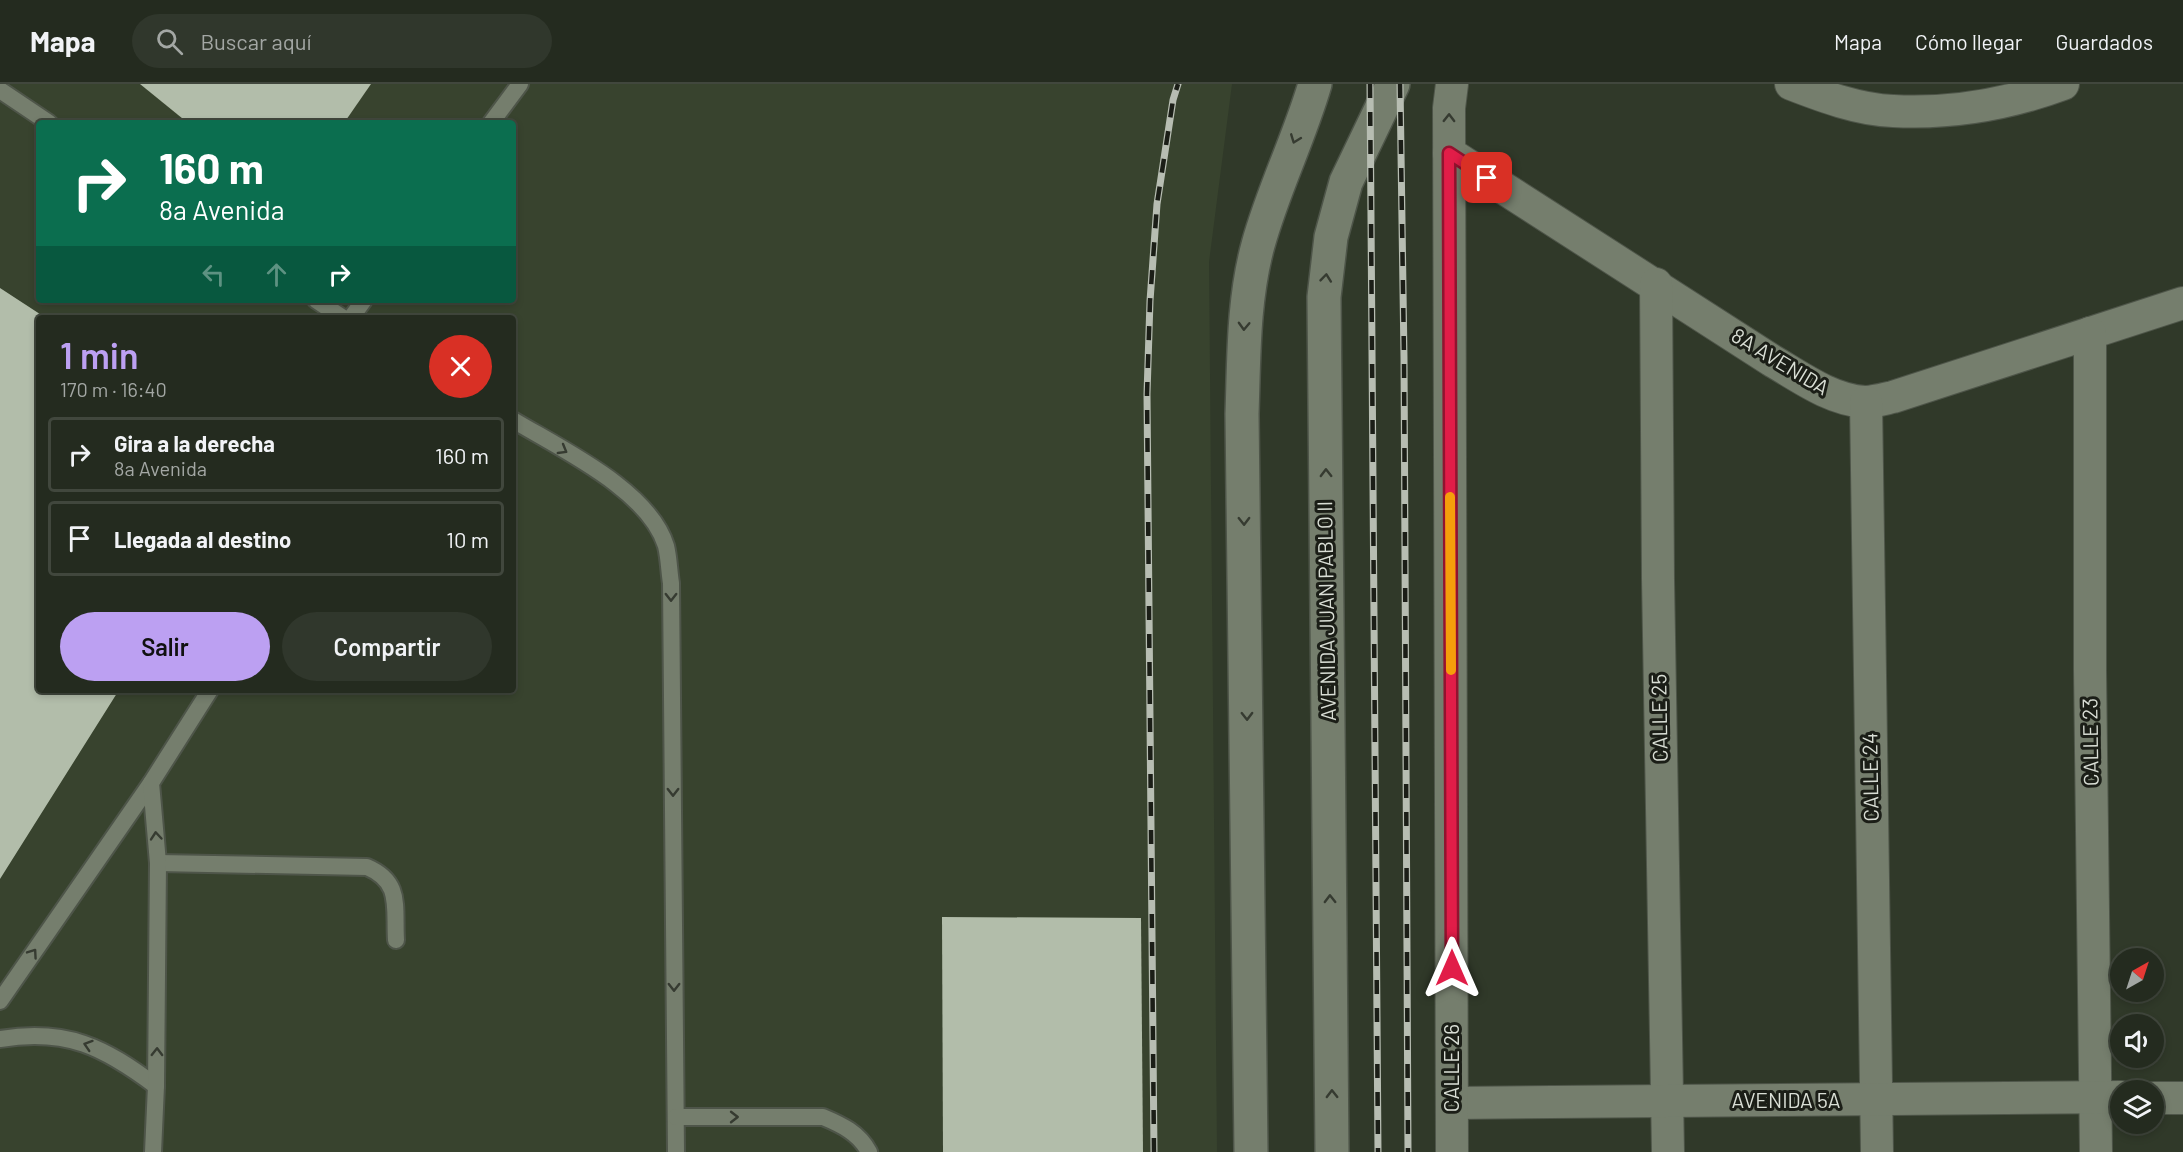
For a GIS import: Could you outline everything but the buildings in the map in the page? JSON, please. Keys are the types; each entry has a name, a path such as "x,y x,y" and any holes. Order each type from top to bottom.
{"main road":[{"path":"1251,1152 1242,414 1245,316 1258,246 1277,184 1315,84"},
{"name":"AVENIDA JUAN PABLO II","path":"1332,1152 1324,297 1331,237 1346,182 1393,84"}],"street":[{"name":"CALLE 26","path":"1452,84 1449,108 1452,1152"},
{"path":"1791,84 1832,99 1891,111 1959,110 2042,87"},
{"name":"8A AVENIDA","path":"1449,153 1805,380 1836,396 1866,402 1893,398 2183,303"},
{"name":"CALLE 25","path":"1656,284 1658,579 1668,1152"},
{"name":"CALLE 23","path":"2090,333 2090,670 2108,1097 2096,1152"},
{"name":"CALLE 24","path":"1866,402 1877,1152"},
{"name":"AVENIDA 5A","path":"1452,1103 1876,1101 2108,1097"},
{"path":"2164,1098 2183,1098"}],"lane":[{"path":"494,120 520,84"},
{"path":"0,90 45,120"},
{"path":"320,303 338,315"},
{"path":"516,422 583,461 621,488 651,517 666,546 671,583 676,1152"},
{"path":"0,1001 151,783 208,693"},
{"path":"151,783 158,863 156,1086 153,1152"},
{"path":"158,863 367,867 381,873 389,881 393,891 396,940"},
{"path":"0,1039 20,1036 56,1037 93,1046 121,1060 156,1086"},
{"path":"675,1117 823,1117 844,1126 865,1145 868,1152"}],"shaded area":[{"path":"0,84 1232,84 1209,262 1217,1152 0,1152"}],"railway":[{"path":"1154,1152 1147,394 1150,301 1157,204 1173,100 1178,84"},
{"path":"1370,84 1378,1152"},
{"path":"1400,84 1404,358 1408,1152"}],"slow traffic":[{"path":"1450,497 1451,670"}],"route":[{"path":"1452,968 1449,153 1487,178"}]}
